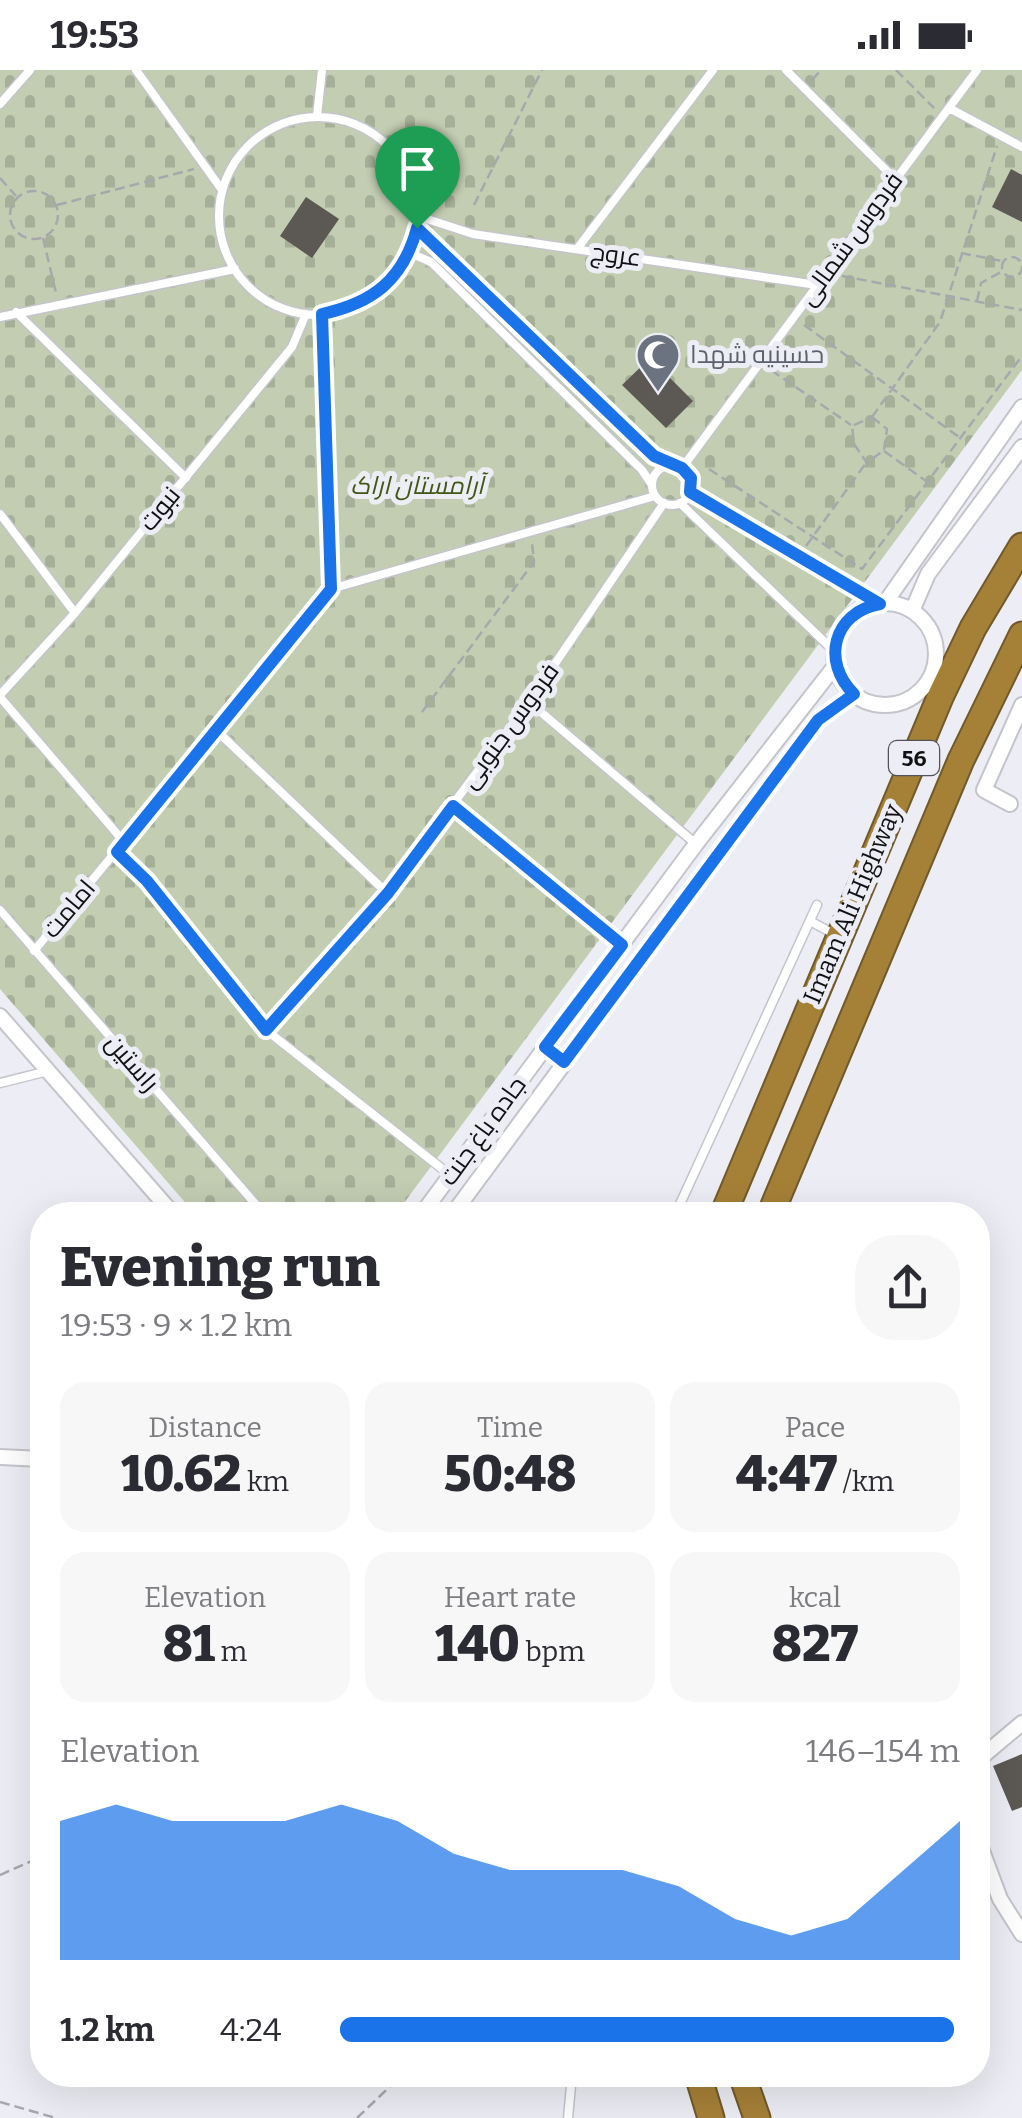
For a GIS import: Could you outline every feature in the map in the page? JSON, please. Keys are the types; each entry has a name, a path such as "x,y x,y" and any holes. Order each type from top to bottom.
{"highway":[{"name":"Imam Ali Highway","path":"728,1202 838,936 973,628 1022,546"},
{"name":"Imam Ali Highway","path":"775,1202 961,760 1022,636"},
{"path":"702,2087 711,2118"},
{"path":"746,2087 757,2118"}],"street":[{"path":"882,603 1022,407"},
{"path":"912,612 928,574 1022,447"},
{"path":"882,603 912,612 926,624 936,646 935,666 927,684 908,699 890,704 854,694 835,659 846,621 861,609 882,603"},
{"name":"جاده باغ جنت","path":"430,1202 835,659"},
{"name":"جاده باغ جنت","path":"462,1202 818,720 854,694"},
{"path":"1010,804 984,790 1022,705"},
{"path":"0,1016 163,1202"},
{"path":"545,1047 564,1062"},
{"path":"0,1457 30,1458"},
{"path":"990,1750 1022,1723"},
{"path":"990,1872 1000,1899 1022,1934"}],"lane":[{"path":"0,104 30,70"},
{"path":"136,70 222,190"},
{"path":"317,116 322,70"},
{"path":"576,249 713,70"},
{"path":"786,70 895,179"},
{"name":"فردوس شمالی","path":"682,468 977,70"},
{"path":"946,112 1022,146"},
{"path":"317,116 348,121 376,135 398,157 413,185 418,216 410,253 390,284 359,306 306,314 265,299 235,270 223,244 219,218 222,190 232,166 258,138 292,120 317,116"},
{"name":"عروج","path":"418,216 473,234 817,284"},
{"path":"417,228 654,456 682,468 691,478 690,492 680,503"},
{"path":"410,253 432,262 642,470 655,496 664,503 680,503 835,659"},
{"path":"0,317 235,270"},
{"path":"16,312 186,478"},
{"name":"نبوت","path":"0,696 75,613 292,347 306,314"},
{"path":"322,314 331,589 655,496"},
{"path":"652,485 657,470 672,464"},
{"path":"690,492 882,603"},
{"name":"فردوس جنوبی","path":"266,1030 388,893 529,702 664,503"},
{"path":"0,514 75,613"},
{"name":"امامت","path":"34,951 331,589"},
{"path":"0,696 125,842"},
{"path":"529,702 696,844"},
{"path":"217,731 388,893"},
{"path":"453,806 622,945"},
{"path":"681,1202 817,905"},
{"name":"راستین","path":"0,910 254,1202"},
{"path":"810,921 838,936"},
{"path":"266,1030 450,1175"},
{"path":"0,1084 48,1071"},
{"path":"568,2118 571,2087"}],"path":[{"path":"474,204 542,70"},
{"path":"896,70 946,112"},
{"path":"852,426 872,417 940,322 1001,136"},
{"path":"57,205 205,166"},
{"path":"0,178 16,198"},
{"path":"40,190 57,205 55,228 44,238 27,238 14,228 10,212 16,198 40,190"},
{"path":"44,238 58,304"},
{"path":"961,254 1003,262 1012,257 1022,266 1020,277 1009,277 1002,271"},
{"path":"1002,271 1003,262"},
{"path":"977,302 981,283 1002,271"},
{"path":"826,272 1022,310"},
{"path":"793,317 960,438"},
{"path":"709,469 862,568 1022,356"},
{"path":"760,362 852,426 854,444 866,463"},
{"path":"799,555 866,463 884,450 888,430 872,417"},
{"path":"884,450 927,482"},
{"path":"422,712 534,562 530,532"},
{"path":"117,852 147,881 266,1030"},
{"path":"0,1876 30,1862"},
{"path":"357,2118 389,2087"},
{"path":"0,2102 56,2118"}],"green space":[{"name":"آرامستان اراک","path":"0,70 1022,70 1022,370 405,1202 185,1202 0,989"}],"building":[{"path":"1011,169 1022,175 1022,222 992,207"},
{"path":"306,197 339,219 312,258 280,236"},
{"name":"حسینیه شهدا","path":"650,358 693,401 666,428 622,385"},
{"path":"1022,1754 1022,1807 1012,1811 993,1766"}],"place":[{"name":"حسینیه شهدا","path":"658,393"}],"route":[{"path":"417,228 444,249 654,456 688,472 690,492 880,604 853,614 836,638 835,666 846,688 854,694 818,720 564,1062 545,1047 622,945 453,806 388,893 266,1030 150,890 147,881 117,852 331,589 322,314 359,306 390,284 410,253 417,228"}]}
